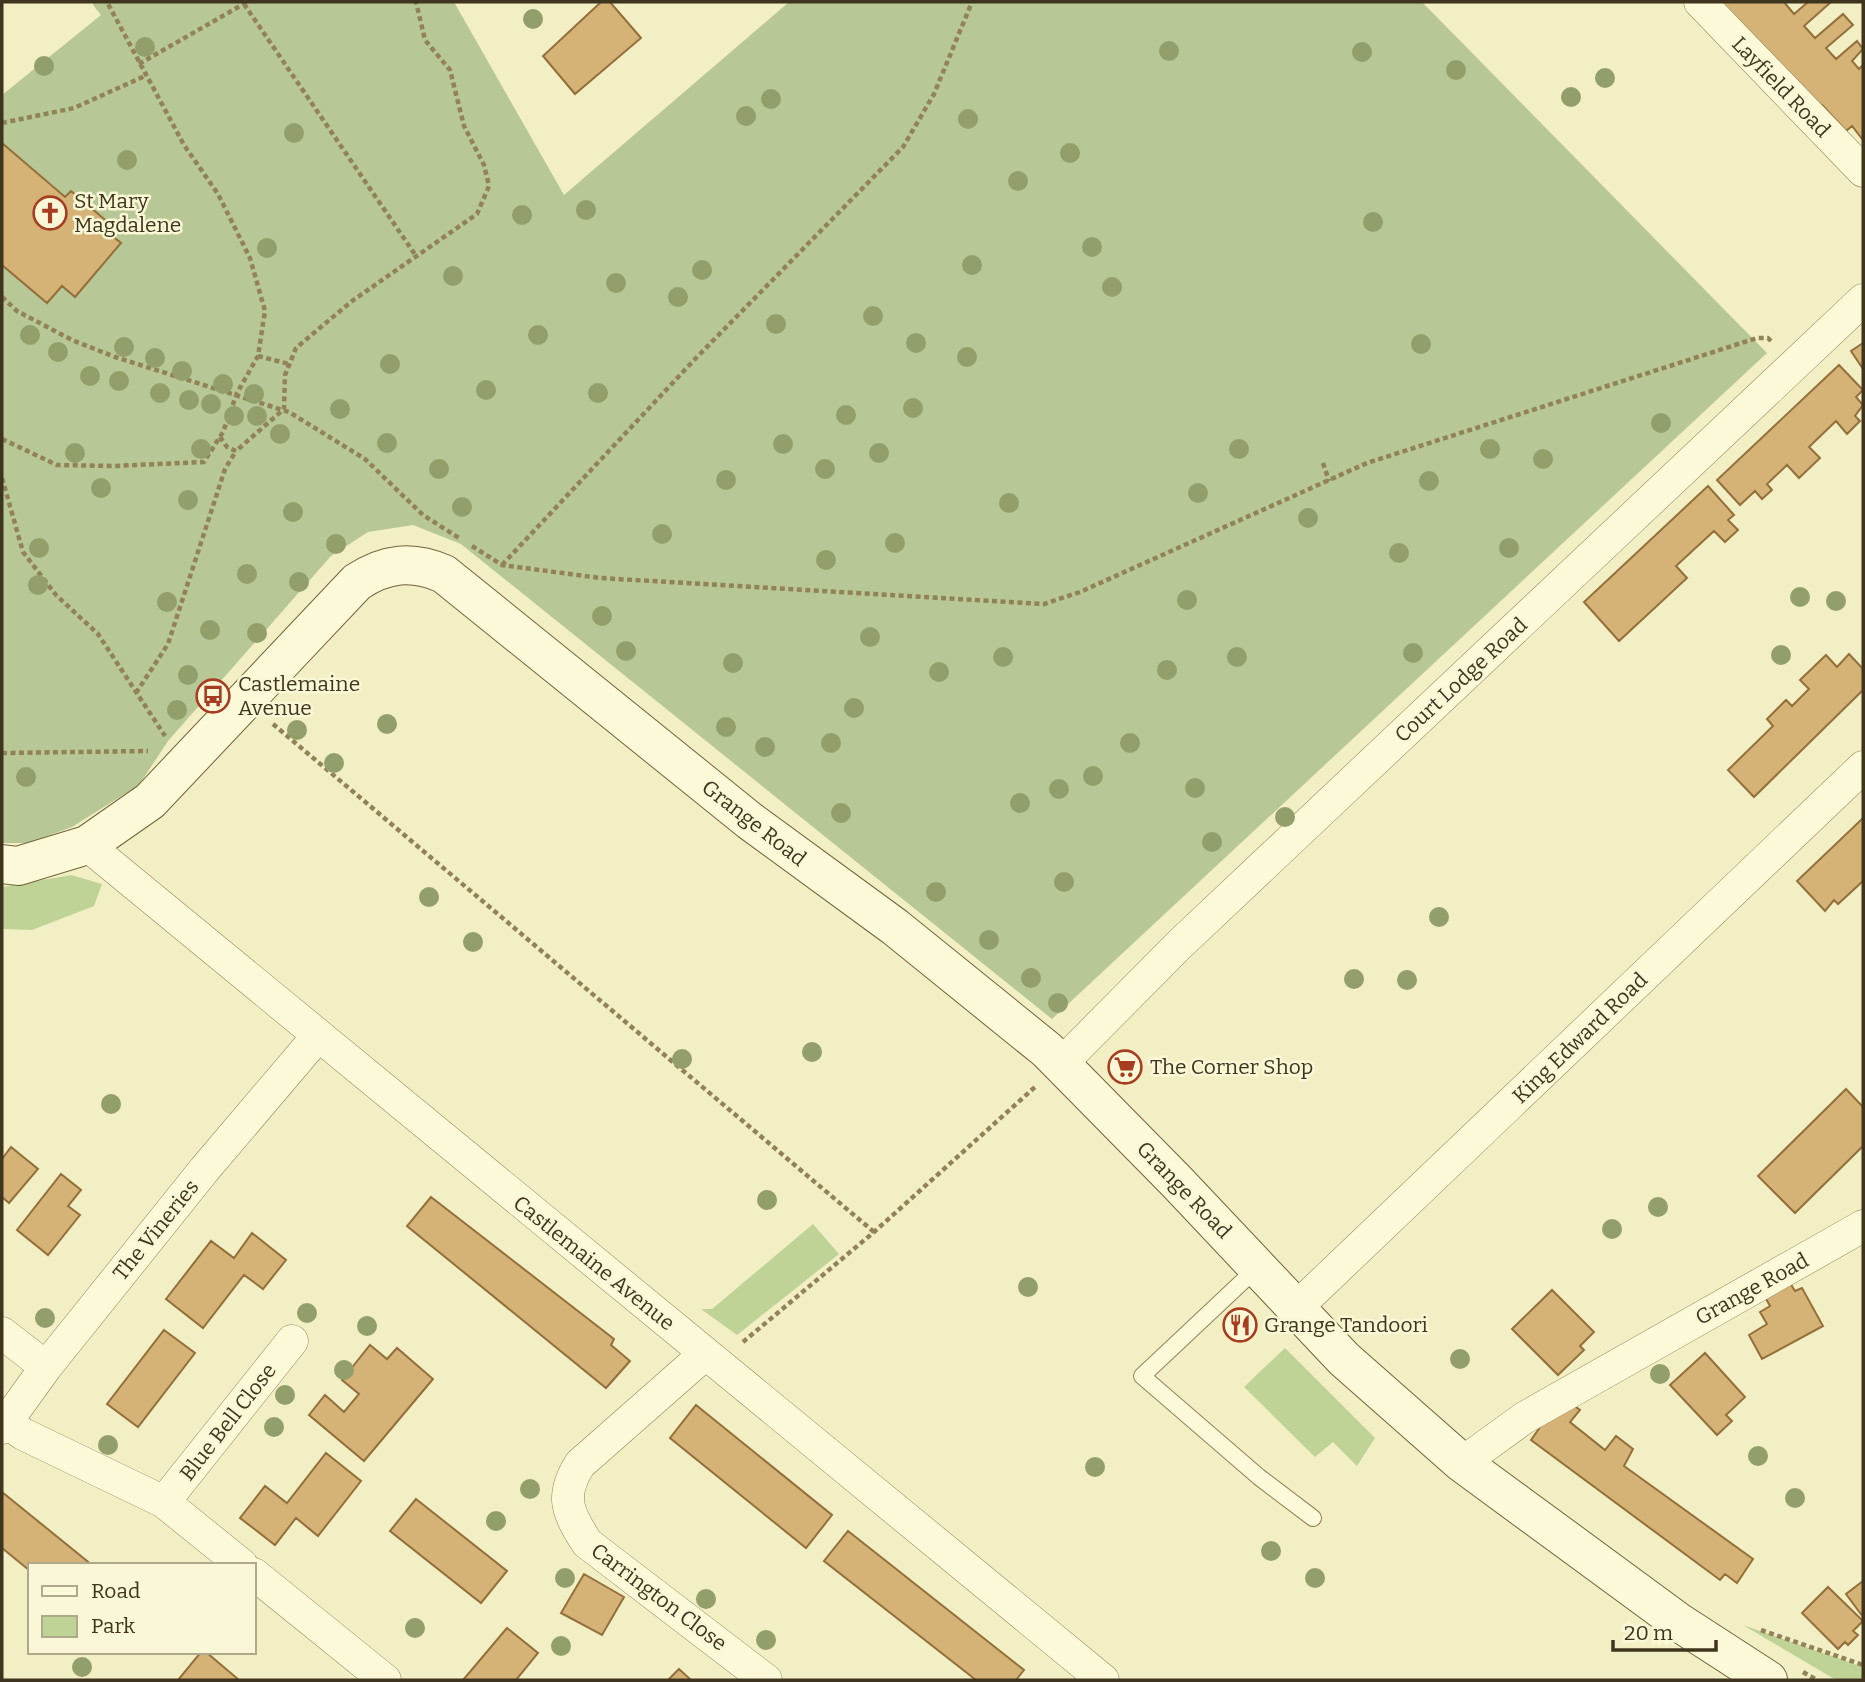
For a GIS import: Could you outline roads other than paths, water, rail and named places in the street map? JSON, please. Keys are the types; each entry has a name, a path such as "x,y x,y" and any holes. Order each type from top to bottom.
{"street":[{"name":"Layfield Road","path":"1700,2 1863,171"},
{"name":"Court Lodge Road","path":"1061,1063 1180,944 1863,300"},
{"name":"Grange Road","path":"2,864 18,866 87,845 149,801 178,752 246,701 349,589 366,576 399,564 421,566 444,574 750,821 895,927 1061,1063 1352,1367 1462,1463 1680,1623 1768,1680"},
{"name":"King Edward Road","path":"1296,1308 1863,767"},
{"name":"Castlemaine Avenue","path":"87,845 317,1037 1103,1680"},
{"name":"The Vineries","path":"4,1425 46,1367 213,1159 317,1037"},
{"name":"Grange Road","path":"1462,1463 1524,1418 1863,1226"},
{"path":"2,1333 46,1367"},
{"name":"Blue Bell Close","path":"164,1502 292,1341"},
{"name":"Carrington Close","path":"711,1359 580,1464 570,1478 567,1497 569,1516 587,1543 766,1680"},
{"path":"4,1425 164,1502 240,1563"},
{"path":"256,1576 385,1680"}],"lane":[{"path":"1258,1267 1142,1376 1259,1477 1312,1518"}],"place":[{"name":"St Mary Magdalene","path":"50,213"},
{"name":"Castlemaine Avenue","path":"213,696"},
{"name":"The Corner Shop","path":"1125,1067"},
{"name":"Grange Tandoori","path":"1240,1325"}]}
